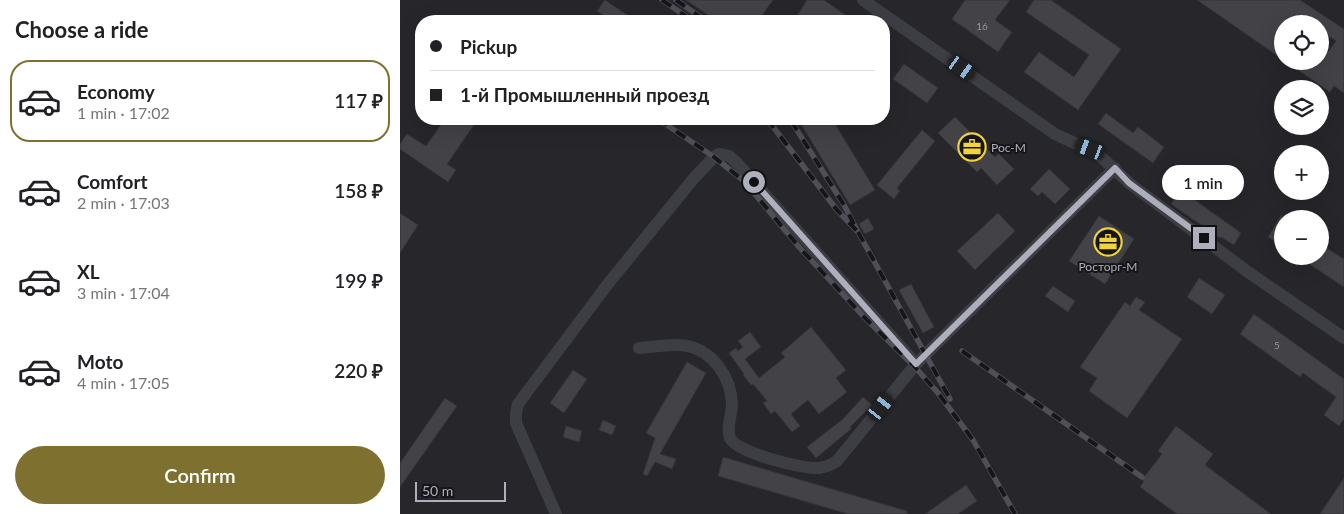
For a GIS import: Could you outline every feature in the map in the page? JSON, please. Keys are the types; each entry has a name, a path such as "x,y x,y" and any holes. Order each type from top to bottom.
{"street":[{"path":"863,0 885,15"},
{"path":"890,19 1056,134 1090,149 1115,168 1129,183 1216,248 1344,338"},
{"path":"556,514 516,423 518,404 613,278 714,156 719,154 729,156 742,168 916,364"},
{"path":"639,348 673,345 688,346 702,351 720,368 730,388 732,403 729,433 734,443 739,447 771,459 817,468 828,467 836,461 916,364 1115,168"}],"shaded area":[{"path":"400,0 1344,0 1344,514 400,514"}],"building":[{"path":"605,0 627,15 603,15 597,11"},
{"path":"686,0 773,0 762,15 708,15"},
{"path":"807,0 824,0 845,15 812,15 798,15"},
{"path":"965,0 1010,0 995,20 1012,32 998,52 952,19"},
{"path":"1034,0 1051,0 1121,49 1078,110 1024,72 1039,52 1074,77 1089,55 1026,12"},
{"path":"1197,0 1300,0 1323,15 1274,15 1274,53"},
{"path":"1329,19 1344,29 1344,93 1334,86 1330,92 1329,80 1313,80 1298,70 1329,70 1329,50 1336,41 1329,36"},
{"path":"904,64 938,88 927,103 893,79"},
{"path":"1106,113 1133,133 1138,127 1164,147 1153,163 1098,124"},
{"path":"955,117 995,157 999,154 1014,169 997,185 981,168 977,172 938,133"},
{"path":"441,125 474,125 447,164 456,170 448,182 400,149 400,144 407,134 426,146"},
{"path":"802,125 836,125 875,190 850,205"},
{"path":"922,130 935,141 897,188 900,191 894,199 877,185"},
{"path":"1049,169 1070,189 1055,204 1042,192 1038,196 1030,189"},
{"path":"1181,190 1241,233 1234,245 1220,238 1171,204"},
{"path":"400,213 418,225 400,253"},
{"path":"998,213 1015,231 975,270 957,251"},
{"path":"1099,216 1134,239 1105,284 1069,261"},
{"path":"868,218 874,229 865,234 859,224"},
{"path":"1274,227 1274,241 1268,237"},
{"path":"1329,250 1344,259 1344,287 1311,265 1329,265"},
{"path":"1199,278 1225,295 1212,314 1187,297"},
{"path":"911,284 934,327 923,333 899,290"},
{"path":"1053,286 1075,301 1068,312 1045,296"},
{"path":"1136,297 1145,302 1139,310 1182,339 1127,418 1089,391 1097,378 1080,367 1125,302 1130,306"},
{"path":"1254,314 1344,379 1344,419 1339,426 1324,415 1336,397 1303,373 1300,377 1240,334"},
{"path":"811,327 846,370 836,378 847,392 819,414 808,400 791,414 800,426 792,432 775,411 771,414 763,403 767,401 743,375 729,353 736,348 738,351 743,347 738,341 750,332 761,347 745,359 759,378 785,357 781,353"},
{"path":"687,362 706,373 660,454 676,459 672,469 655,462 647,476 643,474 655,438 646,433"},
{"path":"573,370 587,379 564,413 550,403"},
{"path":"863,397 872,405 850,427 851,429 816,458 807,447 843,419"},
{"path":"445,398 457,406 400,487 400,463"},
{"path":"603,420 616,426 612,435 599,430"},
{"path":"566,426 582,431 579,442 563,437"},
{"path":"1176,426 1213,454 1205,465 1271,514 1177,514 1140,487 1144,481 1142,480 1162,454 1158,451"},
{"path":"723,457 907,511 907,514 848,514 718,476"},
{"path":"1344,478 1344,514 1320,514"},
{"path":"966,485 977,501 958,514 925,514"}],"railway":[{"path":"662,0 684,15"},
{"path":"676,0 697,15"},
{"path":"667,125 714,157 744,181 799,247 864,317 914,366 938,393 973,440 1015,514"},
{"path":"772,125 837,210 858,232 844,205 794,125"},
{"path":"858,232 950,399"},
{"path":"962,351 1142,477"}],"place":[{"name":"Рос-М","path":"972,147"},
{"name":"Росторг-М","path":"1108,242"}],"route":[{"path":"754,182 916,364 1115,168 1129,183 1204,238"}]}
